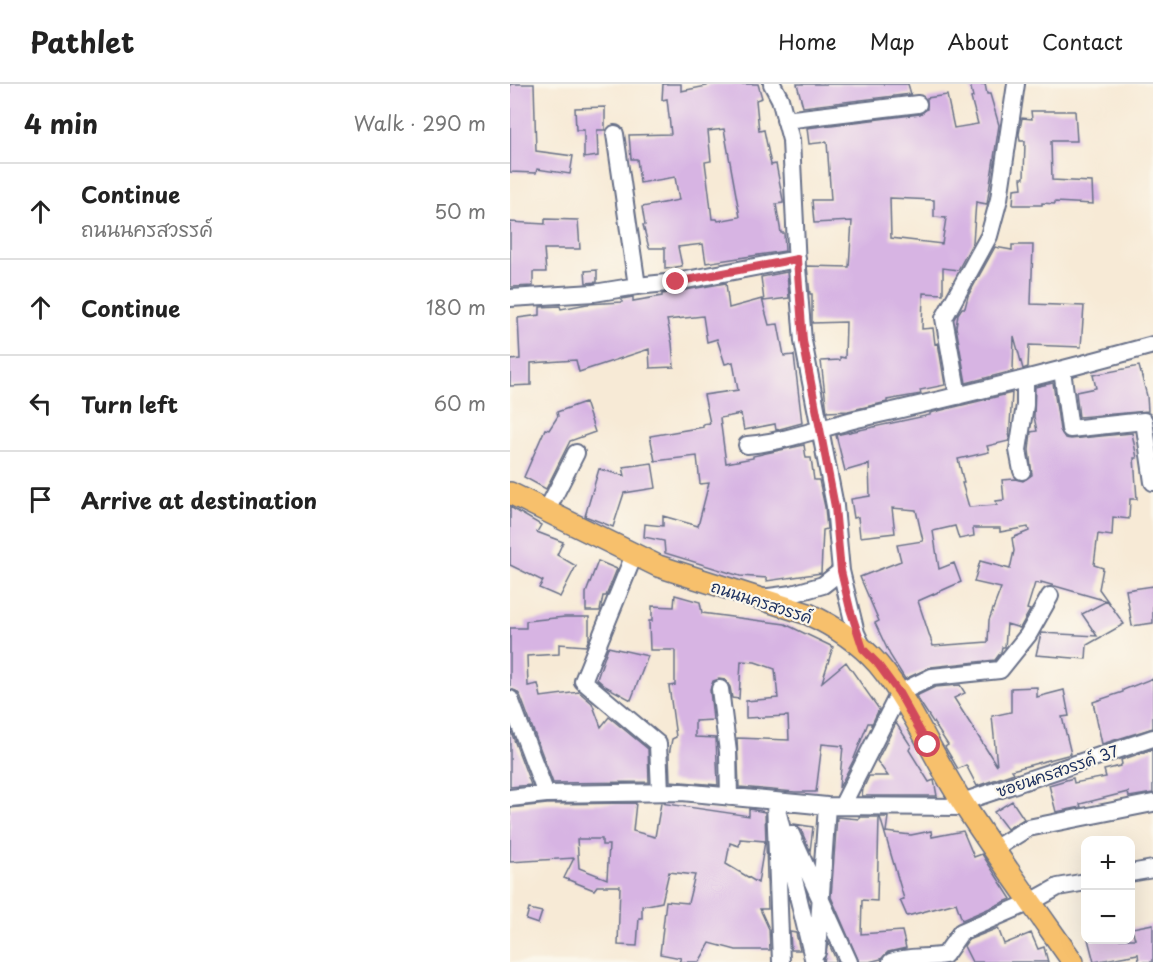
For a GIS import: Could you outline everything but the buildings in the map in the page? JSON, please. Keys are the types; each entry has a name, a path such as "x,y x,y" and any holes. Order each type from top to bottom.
{"main road":[{"name":"ถนนนครสวรรค์","path":"510,493 634,555 684,576 800,611 829,624 863,649 877,663 899,693 963,805 1073,962"}],"street":[{"path":"772,84 780,99 791,140 803,341 835,507 841,571 856,633 863,649"},
{"path":"958,396 944,318 989,236 999,199 1016,84"},
{"path":"785,120 918,104"},
{"path":"615,134 637,286"},
{"path":"510,298 594,293 676,282 797,259"},
{"path":"747,445 765,443 1025,380 1153,345"},
{"path":"1062,370 1070,429 1144,421 1153,482"},
{"path":"1022,471 1018,450 1025,405 1025,380"},
{"path":"547,510 576,453"},
{"path":"634,555 583,681 658,744 660,792"},
{"path":"761,598 792,594 823,585 841,571"},
{"path":"815,962 835,806 899,693 932,677 1000,670 1028,634 1050,596"},
{"path":"720,689 728,752 729,796"},
{"path":"510,699 546,794"},
{"name":"ซอยนครสวรรค์ 37","path":"510,798 546,794 682,792 835,806 963,805 1153,738"},
{"path":"775,801 815,962"},
{"path":"775,801 781,962"},
{"path":"775,801 849,962"},
{"path":"994,849 1028,828 1153,803"},
{"path":"1135,872 1153,869"},
{"path":"891,962 915,956 945,956 961,932 1031,902 1058,887 1081,883"}],"route":[{"path":"676,282 797,259 803,341 835,507 841,571 856,633 863,649 877,663 899,693 928,745"}]}
